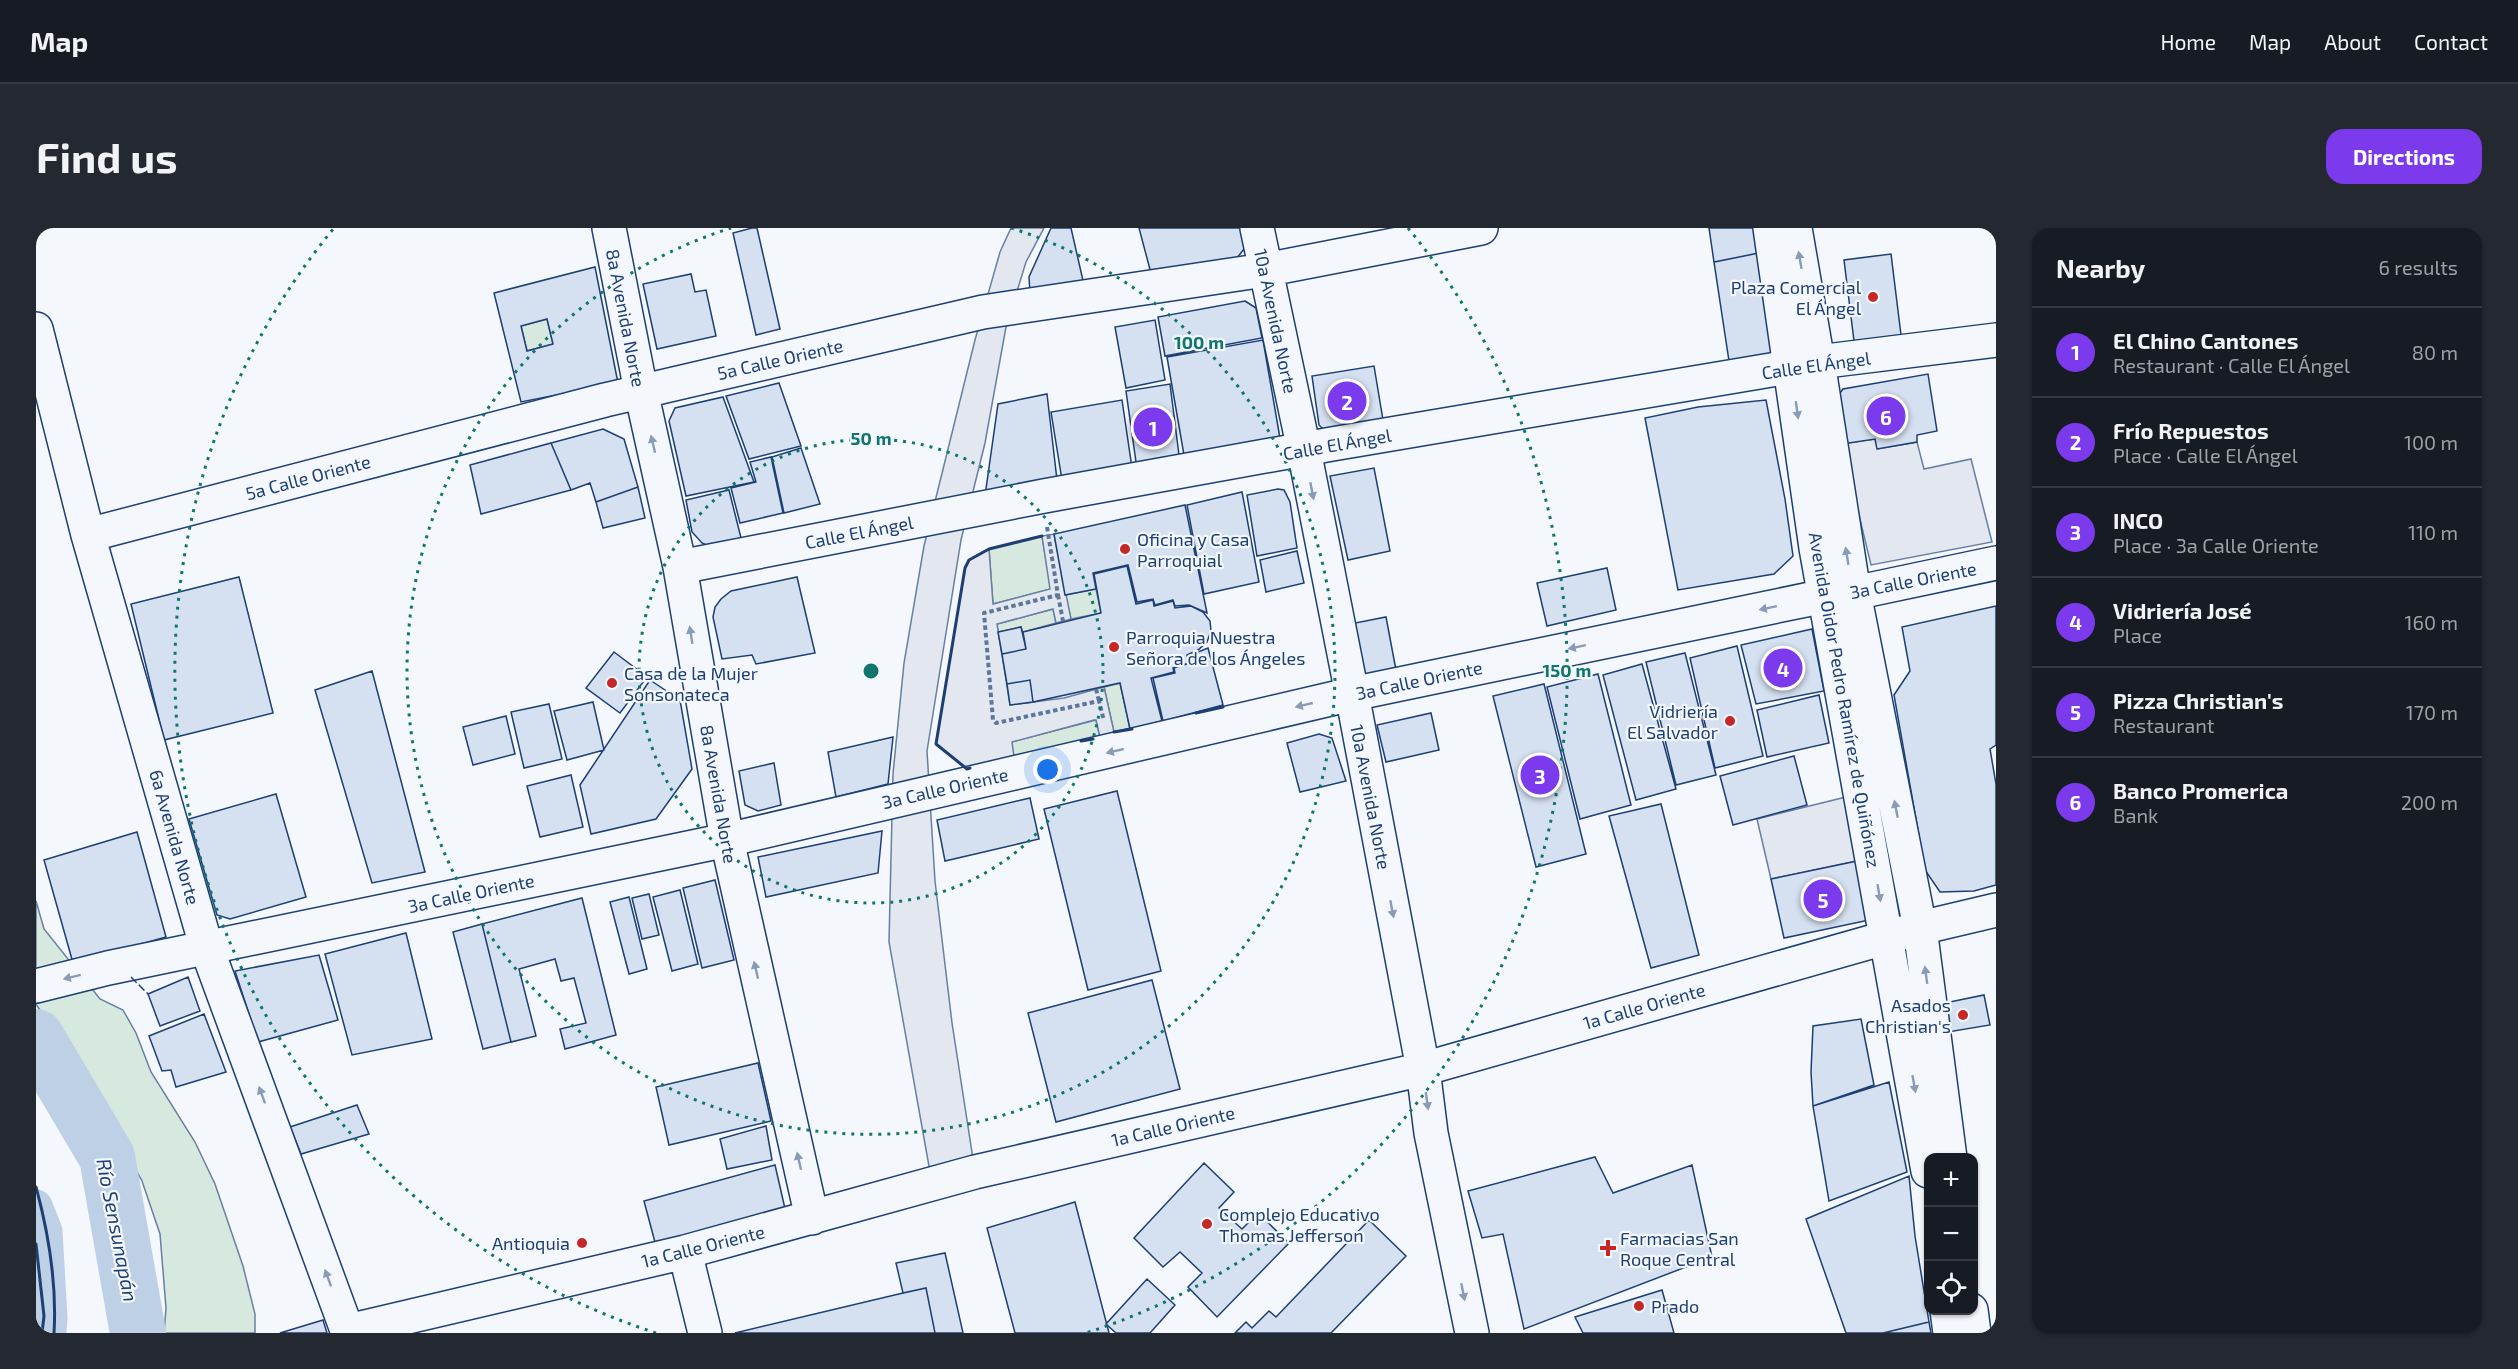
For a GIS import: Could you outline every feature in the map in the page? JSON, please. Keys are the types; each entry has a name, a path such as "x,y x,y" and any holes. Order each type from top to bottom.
{"street":[{"name":"8a Avenida Norte","path":"609,228 641,391 680,567 727,840 812,1218"},
{"name":"10a Avenida Norte","path":"1257,228 1352,694 1423,1069 1431,1133 1472,1333"},
{"name":"5a Calle Oriente","path":"88,535 641,391 995,309 1265,270 1481,228"},
{"name":"Avenida Oidor Pedro Ramírez de Quiñónez","path":"1770,228 1805,365"},
{"name":"Avenida Oidor Pedro Ramírez de Quiñónez","path":"1795,228 1805,365 1840,595 1887,938 1926,1153"},
{"name":"6a Avenida Norte","path":"36,329 88,535 207,949 348,1332"},
{"name":"Calle El Ángel","path":"680,567 1044,496 1304,450 1805,365 1996,340"},
{"name":"3a Calle Oriente","path":"36,986 108,968 727,840 1352,694 1996,563"},
{"name":"Avenida Oidor Pedro Ramírez de Quiñónez","path":"1840,595 1920,928 1949,1153"},
{"name":"1a Calle Oriente","path":"348,1332 686,1252 975,1172 1423,1069 1920,928 1996,910"},
{"path":"686,1252 705,1333"},
{"path":"1948,1315 1950,1333"},
{"path":"1972,1315 1974,1333"}],"path":[{"path":"1048,536 1063,621"},
{"path":"1058,595 984,613 993,720 996,723 1099,701"},
{"path":"1096,689 1104,723"}],"shaded area":[{"path":"1011,228 1044,228 1026,262 1006,327 985,443 961,540 927,751 935,881 952,1023 975,1172 932,1183 889,942 893,774 904,663 924,546 975,340 1000,252"},
{"path":"547,319 553,344 527,351 521,326"},
{"path":"1875,439 1878,449 1917,442 1924,469 1971,459 1992,542 1871,565 1842,444"},
{"path":"1054,534 1071,619 1056,623 1053,609 997,624 1010,705 1064,698 1104,687 1114,732 1100,737 1096,720 1094,720 1012,742 1014,757 967,769 936,744 965,568 969,560 989,549 993,604 1050,589 1042,536"},
{"path":"1042,536 1051,589 993,604 989,549"},
{"path":"1096,589 1101,613 1071,619 1065,595"},
{"path":"1053,609 1056,623 1023,632 1021,627 998,632 997,624"},
{"path":"1120,683 1130,729 1114,732 1104,687"},
{"path":"1096,720 1100,737 1014,757 1011,742"},
{"path":"1846,797 1862,860 1771,879 1757,819"},
{"path":"36,901 44,929 100,999 123,1010 136,1033 151,1072 195,1142 215,1184 243,1266 255,1314 255,1333 164,1333 166,1308 160,1234 142,1181 105,1114 36,1004"}],"building":[{"path":"757,228 780,329 756,335 733,233"},
{"path":"1051,228 1071,228 1084,285 1030,293 1029,277"},
{"path":"1139,228 1243,228 1244,249 1237,258 1152,277"},
{"path":"1709,228 1756,228 1759,253 1714,262"},
{"path":"1759,253 1777,353 1729,361 1714,262"},
{"name":"Plaza Comercial El Ángel","path":"1891,254 1901,335 1854,341 1844,260"},
{"path":"595,267 618,383 521,402 494,293","holes":["547,319 553,344 527,351 521,326"]},
{"path":"691,274 695,292 706,290 716,336 657,349 643,284"},
{"path":"1245,301 1256,308 1262,338 1165,356 1158,317"},
{"path":"1155,320 1165,380 1126,388 1115,327"},
{"path":"1263,340 1281,444 1185,461 1167,357"},
{"path":"1374,366 1384,426 1328,434 1319,425 1312,376"},
{"path":"1928,374 1937,431 1917,435 1917,442 1877,449 1875,439 1842,444 1835,400 1843,389"},
{"path":"779,383 801,446 749,459 726,396"},
{"path":"1170,384 1180,463 1137,469 1126,391"},
{"path":"1047,394 1057,480 985,496 998,404"},
{"path":"723,397 754,482 686,496 669,421 675,408"},
{"path":"1122,400 1132,468 1062,480 1051,412"},
{"path":"1766,400 1785,499 1793,556 1774,574 1678,590 1645,418 1698,407"},
{"path":"603,429 624,439 638,487 596,502 590,483 571,490 551,443"},
{"path":"551,443 571,490 481,514 470,465"},
{"path":"801,448 820,504 784,513 772,457"},
{"path":"771,457 783,513 740,523 731,488 756,482 750,462"},
{"path":"1374,468 1390,551 1348,560 1330,476"},
{"path":"638,487 645,518 603,528 596,502"},
{"path":"729,490 741,538 711,547 702,543 692,532 686,500"},
{"path":"1284,490 1290,502 1297,548 1257,556 1247,495"},
{"path":"1242,492 1259,582 1204,594 1187,505"},
{"name":"Oficina y Casa Parroquial","path":"1185,505 1207,613 1189,605 1175,606 1173,600 1155,605 1153,599 1137,602 1128,565 1093,573 1096,589 1065,595 1054,534"},
{"path":"1297,551 1304,583 1266,592 1260,560"},
{"name":"Parroquia Nuestra Señora de los Ángeles","path":"1127,566 1136,604 1153,600 1154,606 1173,601 1175,608 1191,606 1203,612 1210,621 1211,631 1207,642 1198,650 1187,655 1189,663 1173,668 1174,672 1151,678 1162,721 1130,729 1120,683 1033,702 1030,680 1007,684 1002,654 1026,649 1023,632 1101,613 1094,574"},
{"path":"1607,568 1616,610 1547,626 1537,583"},
{"path":"239,577 273,713 164,740 131,604"},
{"path":"797,577 815,653 756,664 752,655 722,659 713,617 715,607 721,599 731,591"},
{"path":"1996,606 1996,745 1990,749 1996,784 1996,885 1974,891 1940,892 1925,870 1894,695 1910,671 1902,627"},
{"path":"1386,617 1396,670 1365,677 1355,623"},
{"path":"1021,627 1026,649 1002,654 998,632"},
{"path":"1812,629 1824,691 1756,704 1741,645"},
{"name":"Vidriería El Salvador","path":"1737,646 1763,756 1715,768 1690,658"},
{"path":"1208,648 1223,705 1163,721 1153,678 1175,673 1174,668 1190,663 1188,656"},
{"path":"614,652 647,677 620,713 586,688"},
{"path":"1685,653 1716,775 1676,785 1646,662"},
{"path":"1642,664 1676,789 1636,800 1603,675"},
{"path":"372,671 425,872 372,883 315,690"},
{"path":"1598,674 1631,805 1580,819 1547,687"},
{"path":"650,680 680,700 692,769 656,819 591,834 580,785"},
{"path":"1030,680 1033,702 1010,705 1007,684"},
{"path":"1544,684 1586,854 1536,867 1493,696"},
{"path":"1819,695 1829,743 1767,757 1757,710"},
{"path":"593,702 604,750 567,760 554,711"},
{"path":"549,704 562,759 524,768 511,712"},
{"path":"1431,713 1439,750 1386,762 1377,725"},
{"path":"506,716 515,754 473,765 463,727"},
{"path":"1319,734 1332,738 1346,781 1300,792 1287,743"},
{"path":"893,737 888,784 836,797 828,752"},
{"path":"1794,756 1807,805 1733,825 1720,776"},
{"path":"774,763 781,805 758,811 745,805 739,771"},
{"path":"571,775 583,827 540,837 527,786"},
{"path":"1117,791 1161,971 1088,990 1044,809"},
{"path":"276,794 306,897 230,919 217,915 189,819"},
{"path":"1030,798 1039,839 945,861 937,820"},
{"path":"1661,804 1699,955 1651,968 1609,816"},
{"path":"882,831 878,873 766,897 758,857"},
{"path":"137,832 166,937 73,963 44,860"},
{"path":"1862,860 1874,919 1784,938 1771,879"},
{"path":"715,880 734,960 702,968 683,888"},
{"path":"680,890 698,964 672,971 653,897"},
{"path":"649,894 659,935 642,939 632,898"},
{"path":"629,897 647,969 629,974 610,902"},
{"path":"582,898 616,1035 565,1049 560,1029 586,1023 574,978 561,981 555,959 519,969 536,1036 511,1042 482,924"},
{"path":"482,924 511,1042 483,1049 453,932"},
{"path":"406,933 432,1039 352,1055 325,954"},
{"path":"319,955 338,1020 258,1042 235,971"},
{"path":"188,977 200,1011 160,1026 148,994"},
{"path":"1152,980 1180,1089 1056,1122 1028,1013"},
{"name":"Asados Christian's","path":"1984,995 1990,1025 1942,1033 1935,1005"},
{"path":"204,1014 226,1072 176,1087 171,1070 162,1071 149,1036"},
{"path":"1861,1019 1874,1085 1813,1106 1811,1072 1813,1026"},
{"path":"758,1063 771,1121 669,1145 656,1087"},
{"path":"1889,1082 1907,1172 1829,1201 1813,1106"},
{"path":"357,1105 369,1134 301,1154 290,1127"},
{"path":"766,1126 772,1160 727,1169 720,1139"},
{"name":"Farmacias San Roque Central","path":"1595,1157 1613,1193 1692,1165 1712,1257 1524,1329 1503,1234 1482,1238 1468,1191"},
{"path":"1204,1163 1234,1192 1219,1208 1242,1229 1258,1213 1289,1243 1217,1317 1188,1287 1202,1273 1180,1252 1163,1267 1134,1238"},
{"path":"775,1165 786,1213 656,1246 644,1201"},
{"path":"1909,1176 1924,1291 1924,1315 1928,1315 1929,1322 1883,1333 1846,1333 1806,1219"},
{"path":"1075,1202 1109,1333 1015,1333 987,1228"},
{"path":"1369,1220 1406,1256 1331,1333 1235,1333 1246,1322 1252,1328 1269,1311 1276,1317"},
{"path":"945,1253 963,1333 935,1333 926,1288 903,1293 896,1263"},
{"path":"1147,1279 1175,1305 1150,1333 1116,1333 1106,1324"},
{"path":"926,1288 935,1333 735,1333 903,1293"},
{"name":"Prado","path":"1662,1290 1674,1333 1583,1333 1575,1317"},
{"path":"323,1320 327,1333 280,1333"},
{"path":"1929,1322 1931,1333 1883,1333"}],"waterway":[{"name":"Río Sensunapán","path":"36,1037 107,1157 138,1333"},
{"path":"36,1206 46,1231 50,1333"}],"fence":[{"path":"131,977 148,994"}],"wall":[{"path":"970,768 967,769 936,744 965,568 969,560 989,549 1042,536"},
{"path":"1196,713 1223,707"},
{"path":"1114,732 1132,729"},
{"path":"1081,741 1093,739"},
{"path":"36,1187 51,1259 54,1333"},
{"path":"36,1244 44,1316 42,1333"}],"place":[{"name":"Plaza Comercial El Ángel","path":"1873,297"},
{"name":"Frío Repuestos","path":"1347,401"},
{"name":"Banco Promerica","path":"1886,416"},
{"name":"El Chino Cantones","path":"1153,427"},
{"name":"Oficina y Casa Parroquial","path":"1125,549"},
{"name":"Parroquia Nuestra Señora de los Ángeles","path":"1114,647"},
{"name":"Vidriería José","path":"1783,668"},
{"name":"Casa de la Mujer Sonsonateca","path":"612,683"},
{"name":"Vidriería El Salvador","path":"1730,721"},
{"name":"INCO","path":"1540,775"},
{"name":"Pizza Christian's","path":"1823,899"},
{"name":"Asados Christian's","path":"1963,1015"},
{"name":"Complejo Educativo Thomas Jefferson","path":"1207,1224"},
{"name":"Antioquia","path":"582,1243"},
{"name":"Farmacias San Roque Central","path":"1608,1248"},
{"name":"Prado","path":"1639,1306"}]}
